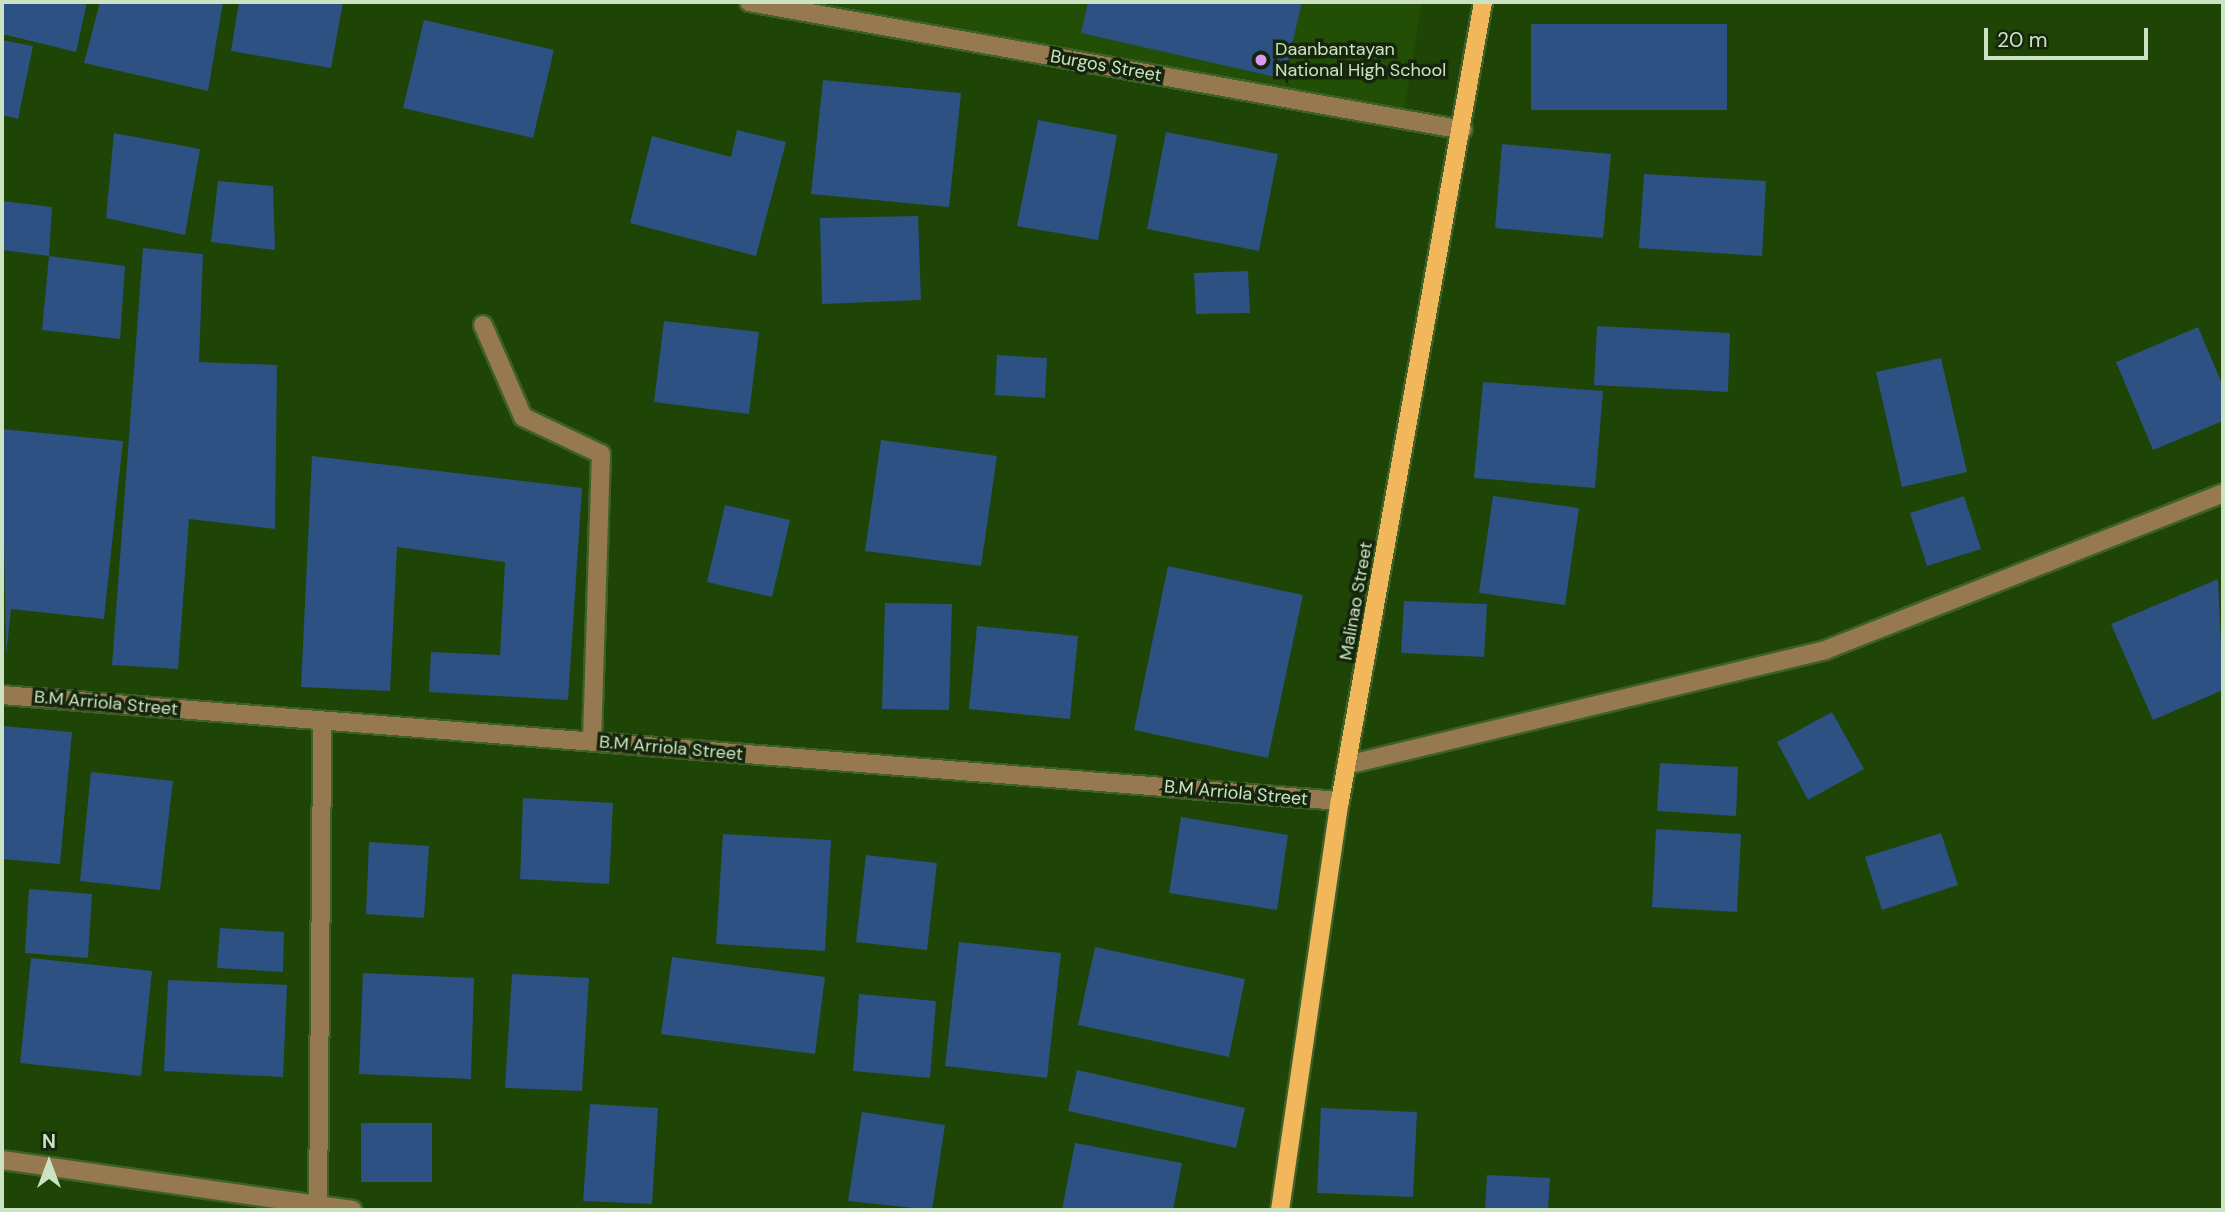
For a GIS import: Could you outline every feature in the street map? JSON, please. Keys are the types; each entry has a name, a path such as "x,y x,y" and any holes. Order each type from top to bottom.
{"main road":[{"name":"Malinao Street","path":"1284,1210 1340,801 1463,130 1483,2"}],"street":[{"name":"Burgos Street","path":"749,2 1463,130"},
{"path":"483,325 523,417 601,454 592,742"},
{"path":"1347,765 1825,650 2223,493"},
{"name":"B.M Arriola Street","path":"2,695 1340,801"},
{"path":"318,1208 322,721"},
{"path":"2,1160 318,1208 352,1210"}],"shaded area":[{"name":"Daanbantayan National High School","path":"817,2 1422,2 1403,119"}],"building":[{"path":"2,2 87,2 76,52 2,34"},
{"path":"100,2 223,2 208,91 84,63"},
{"path":"239,2 343,2 331,68 231,51"},
{"path":"1088,2 1302,2 1284,79 1081,33"},
{"path":"424,20 554,50 533,138 403,108"},
{"path":"1531,24 1727,24 1727,110 1531,110"},
{"path":"2,40 33,46 18,119 2,115"},
{"path":"823,80 961,93 949,207 811,194"},
{"path":"1038,120 1117,135 1098,240 1017,226"},
{"path":"737,130 786,142 756,256 630,223 652,136 731,157"},
{"path":"1166,132 1278,154 1259,251 1147,229"},
{"path":"114,133 200,149 185,235 106,218"},
{"path":"1502,144 1611,154 1603,238 1495,228"},
{"path":"1644,174 1766,181 1762,256 1639,248"},
{"path":"218,181 273,186 275,250 211,242"},
{"path":"2,201 52,207 49,256 2,250"},
{"path":"918,216 921,300 822,304 820,218"},
{"path":"143,248 203,254 199,362 277,365 275,529 189,519 178,669 112,665"},
{"path":"49,256 125,266 120,339 42,330"},
{"path":"1248,271 1250,313 1196,314 1194,273"},
{"path":"664,321 759,332 749,414 654,402"},
{"path":"1597,326 1730,333 1728,392 1594,385"},
{"path":"2198,327 2223,386 2223,421 2153,450 2116,362"},
{"path":"997,355 1047,358 1045,398 995,395"},
{"path":"1941,358 1967,472 1902,487 1876,372"},
{"path":"1483,382 1603,391 1595,488 1474,478"},
{"path":"2,429 123,441 104,619 11,609 6,656"},
{"path":"881,440 997,456 981,566 865,551"},
{"path":"312,456 582,488 568,700 429,692 431,652 500,655 505,562 397,547 390,691 301,687"},
{"path":"1493,496 1579,508 1565,605 1479,593"},
{"path":"1964,496 1981,549 1927,566 1910,513"},
{"path":"725,505 790,520 772,597 707,582"},
{"path":"1168,566 1303,595 1268,758 1134,730"},
{"path":"2218,579 2223,690 2153,720 2111,624"},
{"path":"1404,601 1487,604 1484,657 1401,653"},
{"path":"885,603 952,604 949,710 882,709"},
{"path":"977,626 1078,636 1070,719 969,709"},
{"path":"1832,712 1864,769 1808,800 1777,742"},
{"path":"2,726 72,732 60,864 2,859"},
{"path":"1660,763 1738,767 1736,816 1657,811"},
{"path":"91,772 173,781 160,890 80,881"},
{"path":"523,798 613,803 609,884 520,879"},
{"path":"1181,817 1288,835 1277,910 1169,893"},
{"path":"1656,829 1741,834 1737,912 1652,907"},
{"path":"1941,833 1958,885 1882,910 1865,857"},
{"path":"723,834 831,840 825,951 716,944"},
{"path":"369,842 429,846 424,918 366,914"},
{"path":"866,855 937,863 927,950 856,942"},
{"path":"29,889 92,894 88,958 25,953"},
{"path":"220,928 284,932 283,972 217,968"},
{"path":"959,942 1061,953 1047,1078 945,1066"},
{"path":"1095,947 1245,979 1229,1057 1078,1025"},
{"path":"672,957 825,977 815,1054 661,1034"},
{"path":"31,958 152,971 141,1076 20,1063"},
{"path":"363,973 474,978 471,1079 359,1074"},
{"path":"512,974 589,978 582,1091 505,1088"},
{"path":"168,980 287,985 283,1077 164,1071"},
{"path":"859,994 936,1001 930,1078 853,1071"},
{"path":"1077,1070 1245,1108 1236,1148 1068,1111"},
{"path":"590,1104 658,1108 652,1204 583,1201"},
{"path":"1321,1108 1417,1112 1413,1197 1317,1193"},
{"path":"862,1112 945,1125 932,1210 848,1201"},
{"path":"361,1123 432,1123 432,1182 361,1182"},
{"path":"1075,1143 1182,1163 1173,1210 1062,1210"},
{"path":"1487,1175 1550,1178 1548,1210 1485,1210"}],"place":[{"name":"Daanbantayan National High School","path":"1261,60"}]}
